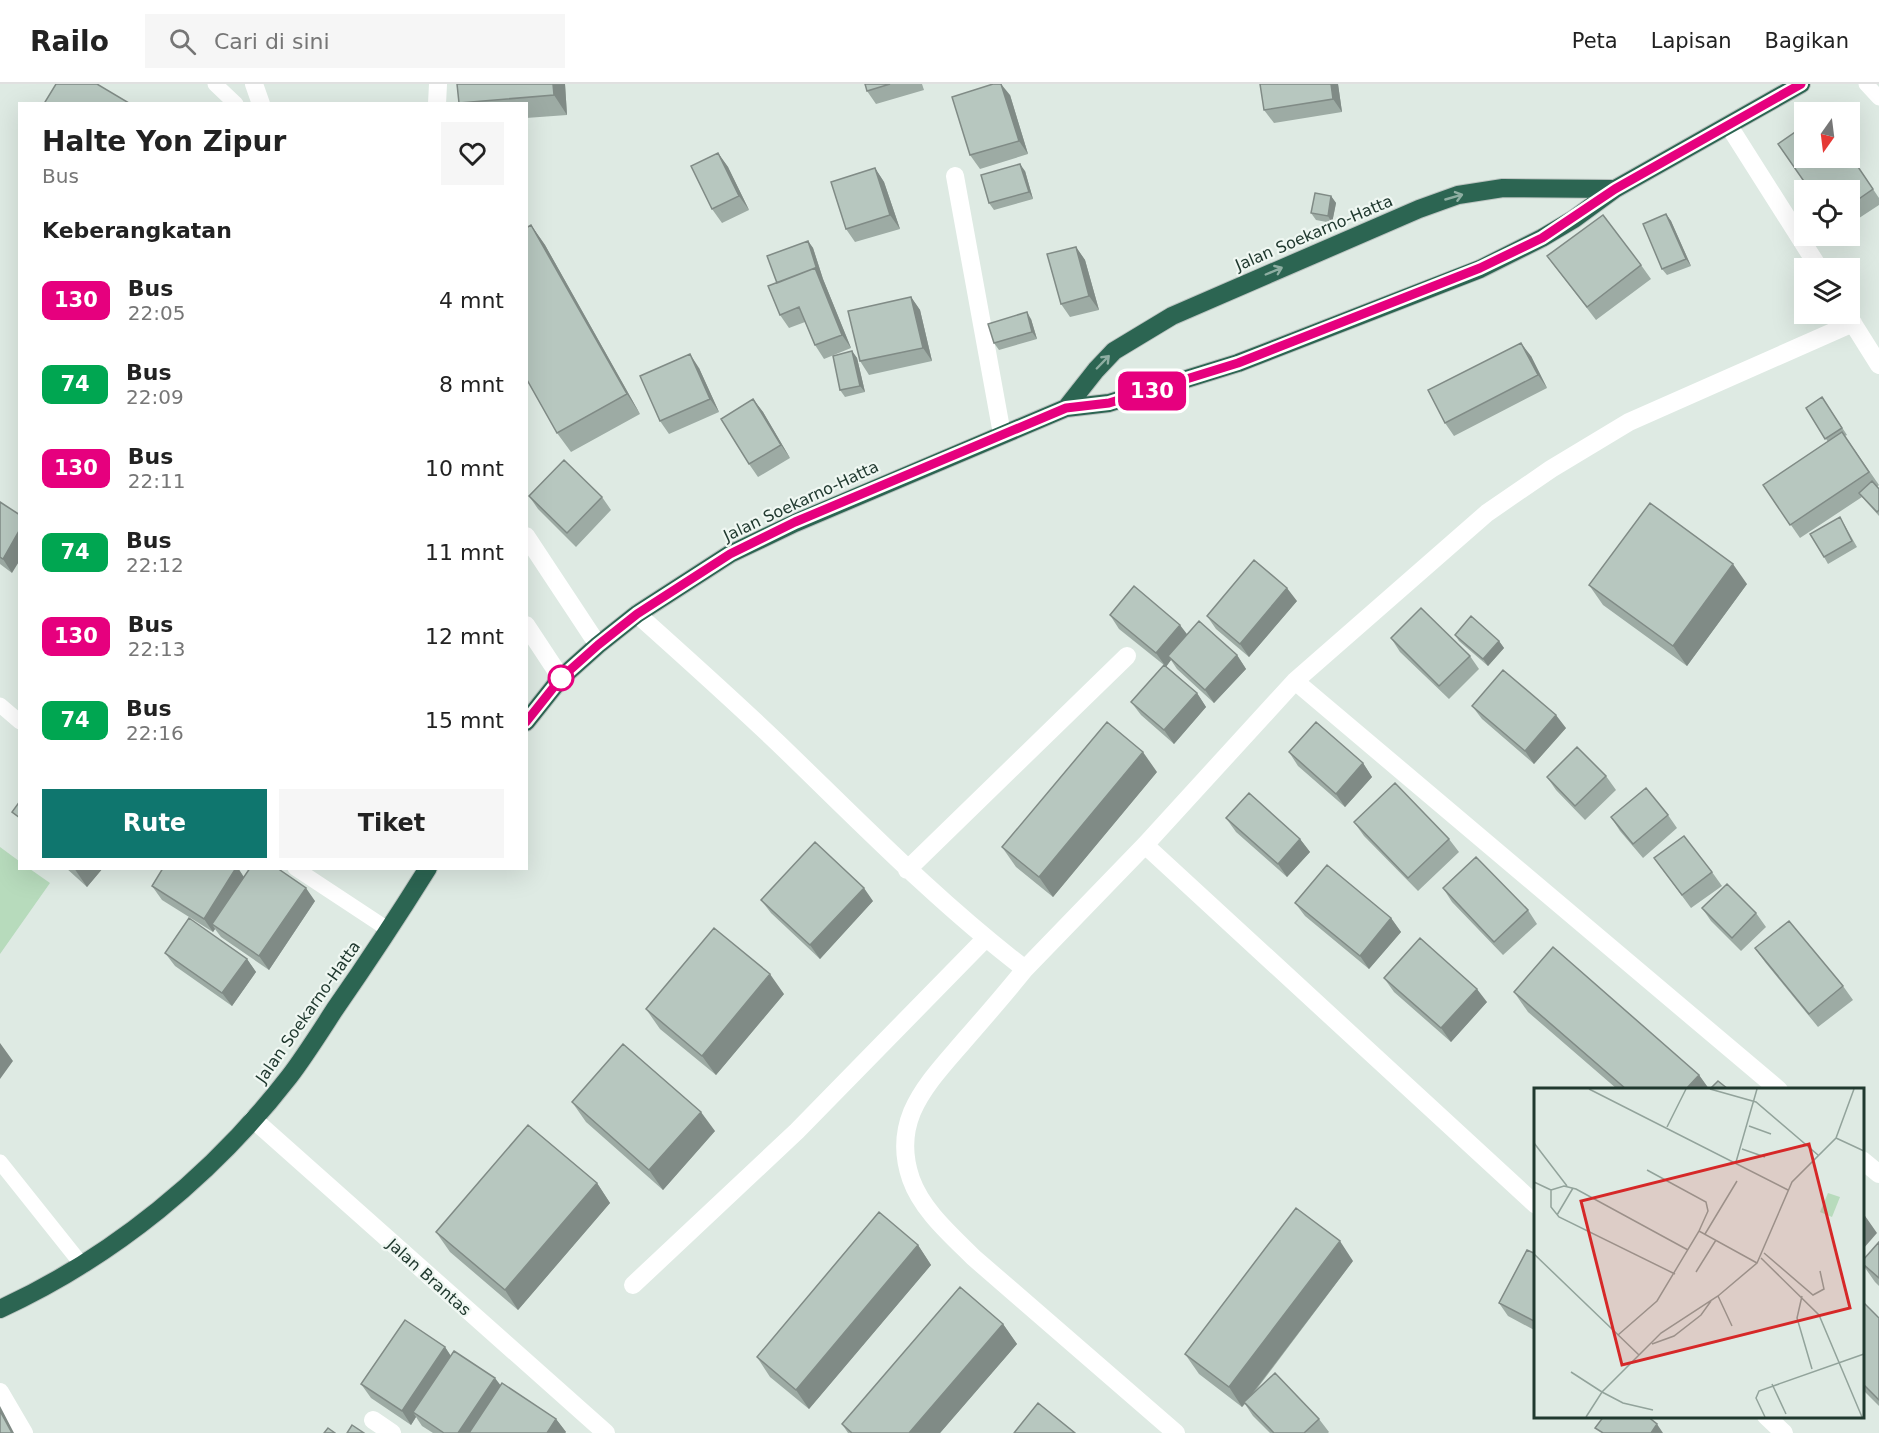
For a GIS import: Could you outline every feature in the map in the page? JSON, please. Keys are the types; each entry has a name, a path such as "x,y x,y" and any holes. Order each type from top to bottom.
{"highway":[{"name":"Jalan Soekarno-Hatta","path":"528,719 561,678 598,645 637,614 730,554 1066,408 1109,403 1218,370 1460,277 1542,238 1615,189 1801,84"},
{"name":"Jalan Soekarno-Hatta","path":"1066,408 1096,369 1114,351 1172,316 1419,209 1458,195 1503,188 1615,189"},
{"name":"Jalan Soekarno-Hatta","path":"0,1309 33,1294 83,1266 128,1233 209,1167 289,1077 389,930 427,870"}],"street":[{"path":"254,84 260,102"},
{"path":"437,102 438,84"},
{"path":"1729,126 1812,258"},
{"path":"955,176 1002,434"},
{"path":"1176,1433 972,1257 946,1231 922,1201 911,1180 905,1159 905,1136 912,1110 946,1061 1025,969 1145,845 1295,681 1487,513 1551,469 1629,422 1837,324"},
{"path":"1854,324 1879,365"},
{"path":"528,539 598,645"},
{"path":"637,614 777,742 907,870 985,939 1025,969"},
{"path":"528,628 561,678"},
{"path":"907,870 1127,656"},
{"path":"1295,681 1778,1088"},
{"path":"1145,845 1534,1203"},
{"path":"633,1285 797,1131 985,939"},
{"name":"Jalan Brantas","path":"253,1119 602,1432"},
{"path":"1864,1161 1879,1174"},
{"path":"0,1392 24,1433"},
{"path":"1768,1418 1784,1433"},
{"path":"373,1420 392,1433"}],"lane":[{"path":"215,84 234,102"},
{"path":"1866,84 1879,98"},
{"path":"0,705 18,720"},
{"path":"298,870 389,930"},
{"path":"0,1162 83,1266"}],"green space":[{"path":"0,847 18,860 18,870 31,870 50,883 0,954"}],"building":[{"path":"56,84 97,84 127,102 45,102"},
{"path":"457,84 553,84 554,95 459,102"},
{"path":"865,84 890,84 867,91"},
{"path":"993,84 1001,84 1019,141 970,155 952,97"},
{"path":"1260,84 1331,84 1333,99 1264,110"},
{"path":"1794,133 1794,167 1778,144"},
{"path":"718,153 739,196 712,209 691,166"},
{"path":"1020,164 1029,192 989,203 981,175"},
{"path":"875,168 890,215 846,229 831,182"},
{"path":"1795,168 1859,168 1873,189 1860,198 1860,180 1803,180"},
{"path":"1315,193 1331,196 1328,216 1311,213"},
{"path":"1666,214 1686,259 1662,269 1643,224"},
{"path":"1603,215 1641,265 1587,307 1547,256"},
{"path":"531,225 627,394 557,433 528,382 528,227"},
{"path":"808,241 818,273 815,268 777,283 767,256"},
{"path":"1076,247 1089,296 1061,304 1047,254"},
{"path":"815,268 842,335 815,345 799,307 780,315 768,286"},
{"path":"911,297 923,348 860,361 848,311"},
{"path":"1027,312 1032,332 994,343 988,324"},
{"path":"1521,343 1538,375 1445,423 1428,390"},
{"path":"852,351 860,386 840,390 833,356"},
{"path":"690,354 710,399 660,421 640,376"},
{"path":"1822,397 1842,428 1825,439 1806,408"},
{"path":"753,399 781,445 749,464 721,419"},
{"path":"1842,432 1869,472 1790,525 1763,485"},
{"path":"564,460 602,497 567,533 529,496"},
{"path":"1872,481 1879,489 1879,510 1877,512 1859,493"},
{"path":"0,502 18,514 18,533 3,559 0,557"},
{"path":"1650,503 1733,564 1673,646 1589,585"},
{"path":"1840,517 1852,541 1824,557 1810,534"},
{"path":"1254,560 1287,588 1240,644 1207,616"},
{"path":"1134,586 1180,625 1156,653 1110,615"},
{"path":"1421,608 1470,656 1439,686 1391,638"},
{"path":"1471,616 1499,641 1483,659 1455,635"},
{"path":"1199,621 1237,655 1205,690 1168,656"},
{"path":"1164,665 1197,693 1164,730 1131,702"},
{"path":"1503,670 1556,715 1525,751 1472,706"},
{"path":"1107,722 1143,752 1039,877 1002,847"},
{"path":"1316,722 1363,763 1336,794 1289,752"},
{"path":"1577,747 1606,776 1575,806 1547,777"},
{"path":"1395,783 1449,839 1408,878 1354,822"},
{"path":"1646,788 1668,815 1633,844 1611,817"},
{"path":"1249,793 1300,839 1278,864 1226,818"},
{"path":"18,804 18,816 12,812"},
{"path":"1684,836 1712,872 1682,895 1654,858"},
{"path":"815,842 864,888 810,945 761,900"},
{"path":"1476,857 1528,910 1494,942 1443,888"},
{"path":"1327,865 1391,918 1360,956 1295,903"},
{"path":"162,870 235,870 204,919 152,886"},
{"path":"249,870 280,870 306,888 259,956 212,924"},
{"path":"1727,884 1756,913 1732,938 1702,908"},
{"path":"189,918 247,959 222,993 165,953"},
{"path":"1789,921 1843,986 1809,1014 1755,948"},
{"path":"714,928 770,974 702,1056 646,1009"},
{"path":"1420,938 1477,989 1441,1028 1384,978"},
{"path":"1553,947 1699,1075 1687,1088 1625,1088 1514,992"},
{"path":"623,1044 701,1112 649,1170 572,1102"},
{"path":"1718,1081 1727,1088 1711,1088"},
{"path":"528,1125 597,1183 505,1290 436,1232"},
{"path":"1296,1208 1340,1241 1229,1387 1185,1354"},
{"path":"879,1212 918,1245 796,1390 757,1357"},
{"path":"1879,1242 1879,1278 1864,1265 1864,1259"},
{"path":"1527,1250 1534,1253 1534,1321 1499,1303"},
{"path":"960,1287 1003,1324 909,1433 852,1433 842,1424"},
{"path":"1864,1303 1879,1318 1879,1400 1864,1385"},
{"path":"405,1320 445,1347 402,1411 361,1384"},
{"path":"454,1351 495,1378 458,1433 444,1433 413,1412"},
{"path":"1275,1373 1319,1419 1304,1433 1274,1433 1244,1402"},
{"path":"502,1383 556,1419 547,1433 469,1433"},
{"path":"1038,1403 1075,1433 1014,1433"},
{"path":"0,1411 12,1433 0,1433"},
{"path":"1602,1418 1650,1418 1657,1424 1651,1433 1603,1433 1595,1428"},
{"path":"352,1425 364,1433 347,1433"},
{"path":"328,1428 335,1433 324,1433"}],"bus line":[{"name":"130","path":"528,719 561,678 598,645 637,614 730,554 795,522 1066,408 1109,403 1176,384 1238,363 1480,268 1542,238 1574,219 1615,189 1801,84"}]}
